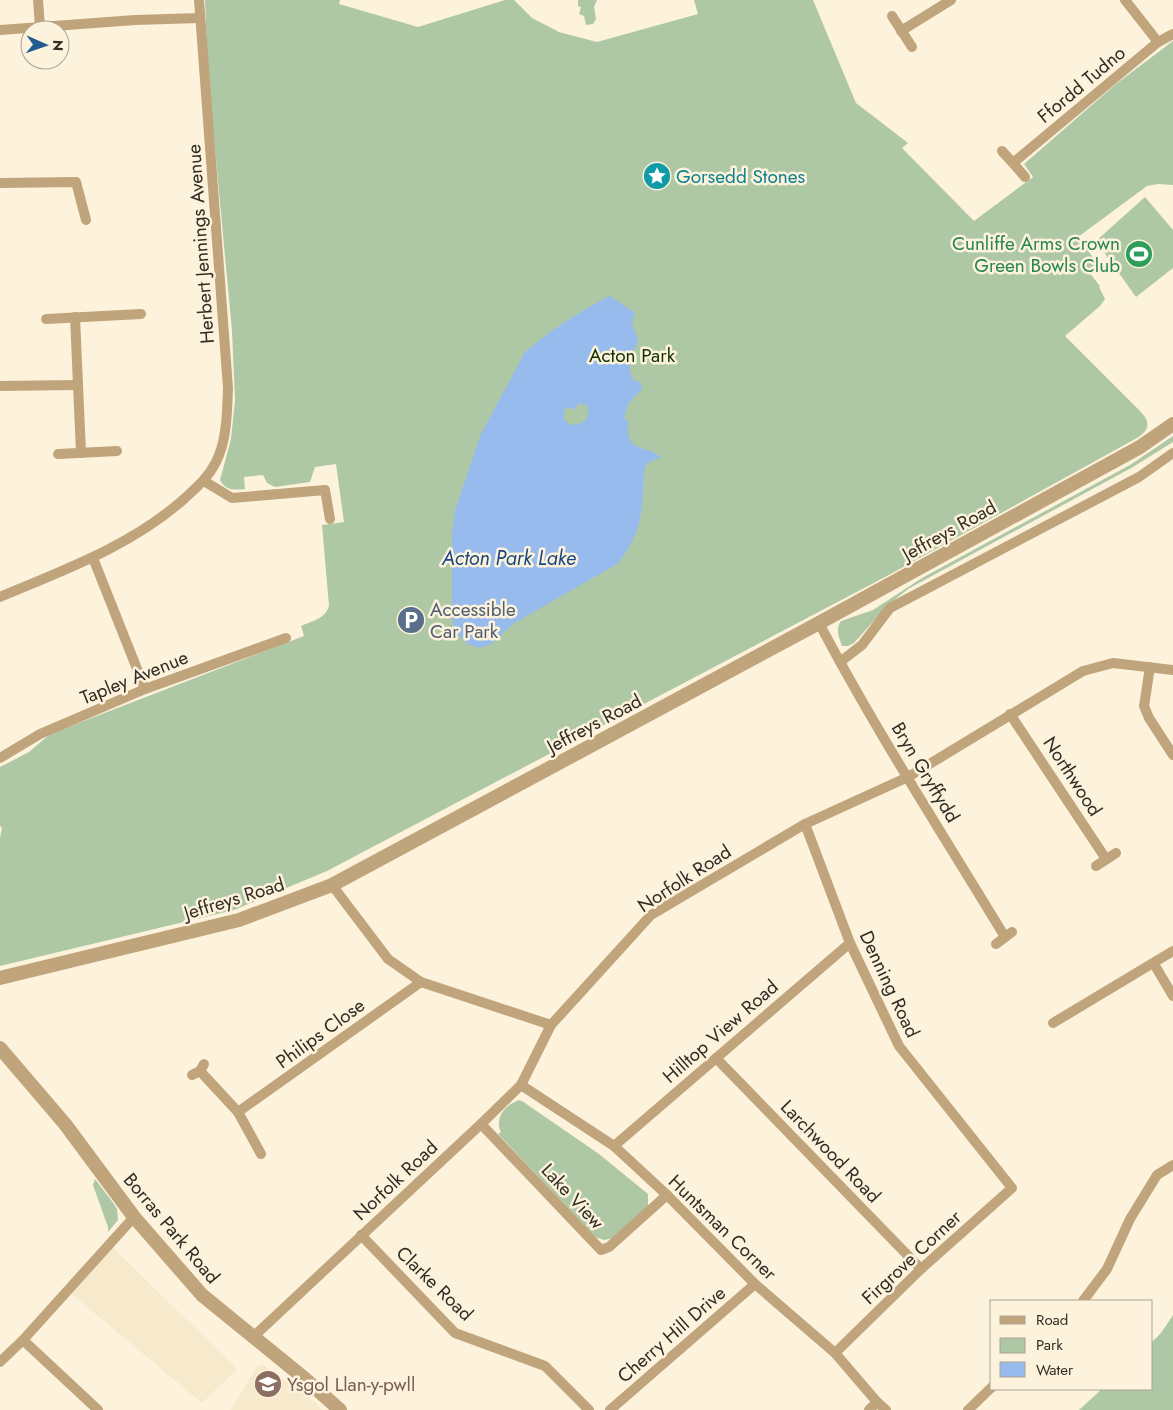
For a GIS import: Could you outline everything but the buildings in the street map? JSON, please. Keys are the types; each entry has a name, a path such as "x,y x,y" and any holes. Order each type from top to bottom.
{"street":[{"path":"38,0 39,20"},
{"name":"Herbert Jennings Avenue","path":"0,596 93,558 163,518 204,481 216,461 224,439 228,414 228,388 199,0"},
{"path":"901,31 951,0"},
{"path":"1125,0 1158,42"},
{"path":"892,16 912,47"},
{"path":"70,25 200,18"},
{"path":"0,30 20,28"},
{"name":"Ffordd Tudno","path":"1013,163 1158,42 1173,34"},
{"path":"1002,151 1025,178"},
{"path":"0,183 76,182 86,220"},
{"path":"46,319 140,314"},
{"path":"75,317 81,453"},
{"path":"0,386 78,386"},
{"name":"Jeffreys Road","path":"0,978 239,920 332,885 819,623 1140,447 1173,424"},
{"path":"58,454 117,451"},
{"path":"840,662 862,645 890,608 1139,477 1173,453"},
{"path":"204,481 232,498 325,490 330,519"},
{"path":"93,558 145,690"},
{"name":"Bryn Gryffydd","path":"819,623 840,662 1004,938"},
{"name":"Tapley Avenue","path":"0,758 40,734 145,690 286,638"},
{"name":"Norfolk Road","path":"253,1337 521,1085 551,1025 650,915 805,824 908,777 1083,671 1113,663 1173,670"},
{"path":"1150,666 1144,706 1148,718 1173,755"},
{"name":"Northwood","path":"1010,714 1106,859"},
{"name":"Denning Road","path":"805,824 850,943 899,1046 1012,1188"},
{"path":"1096,866 1116,853"},
{"path":"332,885 388,959 421,982 551,1025"},
{"name":"Hilltop View Road","path":"614,1146 850,943"},
{"path":"1053,1023 1173,952"},
{"path":"1154,964 1173,996"},
{"name":"Philips Close","path":"238,1112 421,982"},
{"name":"Borras Park Road","path":"0,1048 65,1124 134,1218 202,1295 304,1378 340,1410"},
{"name":"Larchwood Road","path":"716,1058 922,1269"},
{"path":"199,1070 238,1112 261,1155"},
{"name":"Huntsman Corner","path":"521,1085 614,1146 755,1284 835,1353 886,1410"},
{"name":"Lake View","path":"481,1124 602,1250 609,1247 667,1196"},
{"path":"1084,1300 1107,1269 1130,1219 1157,1175 1173,1165"},
{"name":"Firgrove Corner","path":"835,1353 922,1269 1012,1188"},
{"path":"0,1362 23,1340 134,1218"},
{"name":"Clarke Road","path":"362,1234 455,1333 545,1366 589,1410"},
{"name":"Cherry Hill Drive","path":"610,1410 755,1284"},
{"path":"23,1340 98,1410"},
{"path":"968,1410 990,1389"},
{"path":"869,1410 877,1402"}],"shaded area":[{"path":"110,1245 237,1369 202,1403 67,1290"},
{"name":"Ysgol Llan-y-pwll","path":"262,1364 315,1402 323,1410 231,1410 257,1366"}],"green space":[{"name":"Acton Park","path":"205,0 340,0 339,4 418,27 505,0 514,0 532,18 559,32 597,42 698,14 694,0 813,0 856,103 908,143 902,148 974,221 1033,177 1024,164 1116,84 1173,41 1173,185 1158,184 1147,186 1078,237 1097,263 1088,271 1100,286 1105,299 1100,306 1065,336 1141,412 1147,423 1146,429 1137,438 887,576 327,871 234,910 0,966 0,838 2,828 0,826 0,767 29,752 50,734 304,636 301,626 321,617 329,606 322,525 344,522 336,464 315,467 310,482 275,487 267,483 263,475 244,477 245,489 228,488 220,480 231,439 235,400 232,331 208,74"},
{"path":"578,0 597,0 594,7 596,19 593,24 586,25 584,16 579,14 581,7 578,6"},
{"name":"Cunliffe Arms Crown Green Bowls Club","path":"1145,197 1173,230 1173,268 1136,297 1096,241"},
{"path":"1173,436 1173,442 1133,467 908,589 887,606 854,643 842,646 838,630 841,621 873,610 922,578 1130,465"},
{"path":"519,1100 599,1154 648,1194 648,1206 614,1238 604,1240 595,1237 498,1134 501,1132 499,1122 502,1113 509,1105"},
{"path":"95,1179 117,1209 118,1220 108,1232 108,1227 93,1185"},
{"path":"1173,1315 1173,1410 1079,1410 1101,1390 1153,1390 1153,1341"}],"water":[{"name":"Acton Park Lake","path":"610,296 635,313 632,324 638,340 635,348 625,360 630,364 633,380 641,383 642,389 628,404 624,418 628,421 628,432 633,444 661,458 653,460 644,470 642,508 637,530 626,552 617,564 514,623 491,644 480,648 470,645 459,636 454,628 452,618 452,533 455,510 481,434 525,352 577,314","holes":["581,403 588,407 588,415 581,423 574,425 564,420 564,410 568,407 576,410 577,405"]}],"place":[{"name":"Gorsedd Stones","path":"657,176"},
{"name":"Cunliffe Arms Crown Green Bowls Club","path":"1139,254"},
{"name":"Accessible Car Park","path":"411,620"},
{"name":"Ysgol Llan-y-pwll","path":"268,1384"}]}
